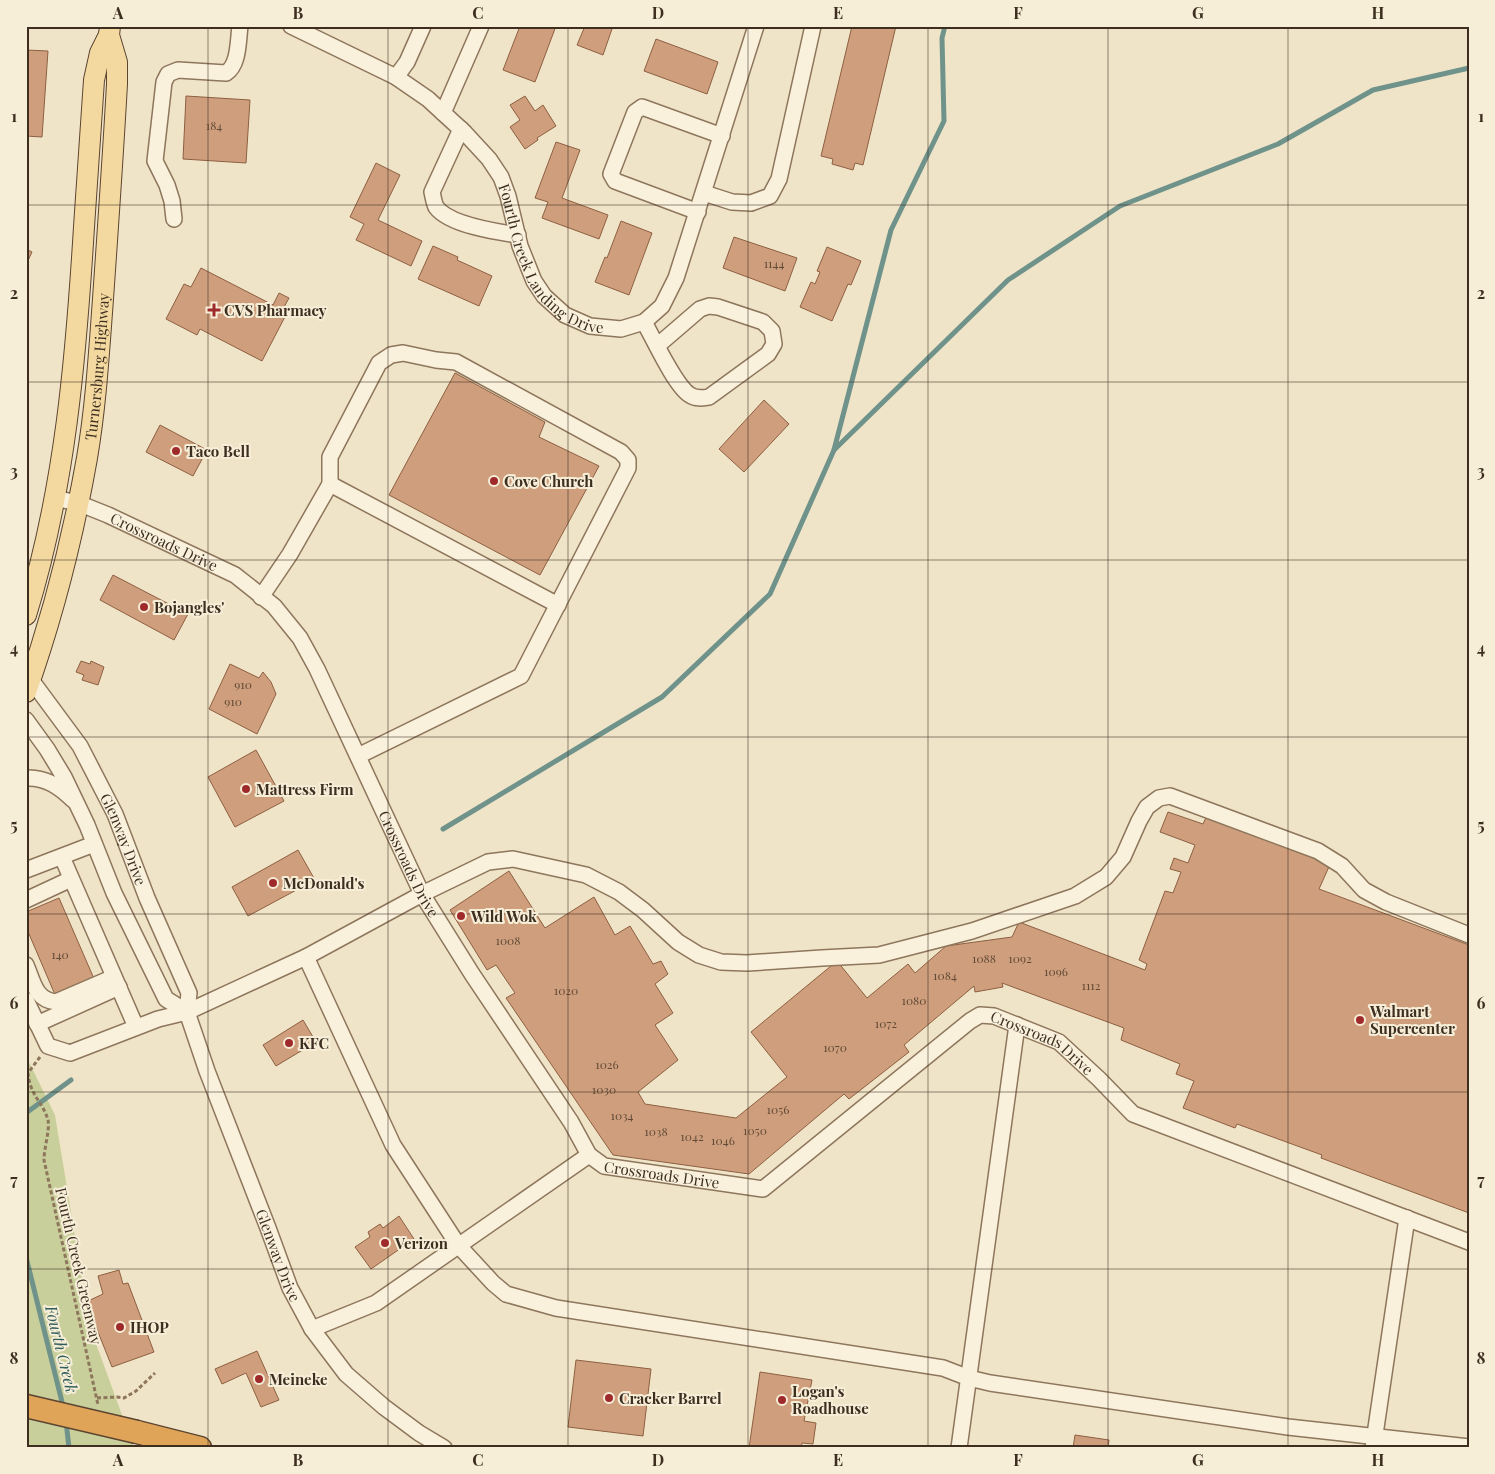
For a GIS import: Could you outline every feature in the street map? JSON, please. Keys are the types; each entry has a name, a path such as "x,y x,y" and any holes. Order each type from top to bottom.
{"highway":[{"path":"26,1406 200,1448"}],"main road":[{"name":"Turnersburg Highway","path":"26,615 42,556 68,415 74,362 94,80 100,53 110,31"},
{"name":"Turnersburg Highway","path":"28,681 55,598 78,503 94,407 117,62 110,31"}],"street":[{"path":"174,219 172,201 155,161 164,82 168,74 178,70 226,73 231,70 235,60 240,26"},
{"name":"Fourth Creek Landing Drive","path":"291,26 396,77 428,98 489,158 501,177 534,281 544,296 565,315 590,326 620,329 644,322 662,306 676,278 756,26"},
{"path":"396,77 407,62 423,26"},
{"path":"443,113 481,26"},
{"path":"704,193 732,202 751,203 770,196 779,179 812,26"},
{"path":"698,212 615,181 611,174 635,112 642,107 722,136"},
{"path":"461,129 432,192 436,206 449,217 485,230 518,235"},
{"path":"644,322 680,385 689,395 698,398 709,398 768,354 774,344 772,330 763,322 718,306 709,306 700,309 658,346"},
{"path":"261,596 290,554 330,484 330,457 379,363 391,355 403,353 456,362 621,452 628,460 628,468 521,676 358,756"},
{"path":"330,484 558,604"},
{"name":"Crossroads Drive","path":"54,498 78,503 108,515 235,575 274,606 300,638 317,670 422,894 472,974 571,1122 589,1155 604,1166 763,1189 970,1021 980,1015 994,1016 1059,1042 1100,1079 1132,1114 1469,1242"},
{"name":"Glenway Drive","path":"28,681 80,746 115,814 147,898 188,993 187,1012 207,1072 290,1288 312,1329 346,1374 391,1412 419,1433 444,1448"},
{"name":"Glenway Drive","path":"26,720 56,762 78,805 114,893 166,999 187,1012"},
{"name":"Glenway Drive","path":"26,778 35,778 52,784 78,805"},
{"path":"26,1000 48,1046 70,1053 158,1019 187,1012 306,957 422,894 488,862 514,858 586,876 619,892 643,910 678,942 700,954 721,962 747,964 879,956 972,931 1075,896 1106,877 1123,857 1138,821 1147,807 1159,798 1170,796 1318,851 1342,866 1364,890 1386,902 1469,936"},
{"path":"26,870 94,844"},
{"path":"62,857 136,1027"},
{"path":"26,900 71,880"},
{"path":"306,957 393,1145 458,1245 492,1283 506,1294 552,1308 943,1368 969,1378 990,1383 1374,1442 1469,1447"},
{"path":"26,965 38,994 47,1001 56,1002 117,982"},
{"path":"37,1024 117,982"},
{"path":"959,1448 1017,1025"},
{"path":"312,1329 376,1303 589,1155"},
{"path":"1374,1442 1407,1218"}],"path":[{"name":"Fourth Creek Greenway","path":"48,1046 28,1073 32,1093 47,1117 49,1124 44,1149 44,1160 99,1410"},
{"path":"97,1398 124,1398 136,1391 155,1373"}],"green space":[{"path":"26,1056 55,1115 90,1327 134,1448 26,1448"}],"building":[{"path":"520,26 556,26 535,82 503,70"},
{"path":"585,26 613,26 603,55 577,45"},
{"path":"852,26 896,26 863,165 855,163 853,170 832,164 833,159 821,156"},
{"path":"656,39 718,62 707,94 644,71"},
{"path":"26,50 48,51 42,137 26,136"},
{"path":"186,96 250,100 246,163 183,159"},
{"path":"525,96 535,111 543,105 556,126 537,138 538,140 525,149 510,127 520,120 510,105"},
{"path":"556,142 580,150 562,198 608,215 599,239 542,218 548,202 535,198"},
{"path":"376,163 400,175 378,220 422,241 411,266 356,240 364,224 350,217"},
{"path":"621,221 652,233 629,295 595,282 605,257 607,258"},
{"path":"734,237 797,258 785,291 723,268"},
{"path":"433,246 458,257 457,260 492,276 479,306 418,279"},
{"path":"827,247 861,261 851,285 848,284 832,321 800,307 811,282 815,284 820,272 817,271"},
{"path":"26,249 32,252 26,265"},
{"name":"CVS Pharmacy","path":"201,268 273,305 279,293 289,298 283,309 288,311 262,361 200,329 197,335 166,319 184,284 191,287"},
{"name":"Cove Church","path":"455,373 545,422 539,437 599,466 540,575 389,495"},
{"path":"764,400 789,424 744,472 719,449"},
{"name":"Taco Bell","path":"160,425 207,450 193,476 146,452"},
{"name":"Bojangles'","path":"113,575 188,614 174,640 100,600"},
{"path":"81,661 90,664 91,661 104,667 98,685 82,680 84,675 76,672"},
{"path":"230,664 259,678 263,672 271,682 276,694 257,734 209,709"},
{"name":"Mattress Firm","path":"256,750 284,801 235,827 208,777"},
{"path":"1168,812 1203,824 1208,813 1332,860 1319,889 1469,945 1469,1213 1321,1158 1322,1155 1237,1124 1235,1128 1183,1108 1194,1081 1176,1074 1180,1064 1121,1040 1124,1028 1002,983 1003,987 975,992 974,986 904,1045 909,1052 849,1099 844,1094 749,1174 613,1155 506,998 515,993 496,965 487,970 450,910 509,871 545,928 594,897 615,935 630,926 653,964 661,961 668,974 655,984 673,1013 655,1025 678,1060 638,1092 645,1104 736,1118 787,1077 751,1032 837,961 867,998 908,964 915,973 946,946 1012,937 1019,922 1145,970 1147,964 1139,960 1165,891 1173,893 1181,872 1170,869 1174,858 1188,863 1195,845 1160,832"},
{"name":"McDonald's","path":"298,850 315,880 248,916 232,887"},
{"path":"59,898 95,981 56,997 26,927 26,912"},
{"name":"KFC","path":"303,1020 316,1042 276,1066 263,1045"},
{"name":"Verizon","path":"399,1216 414,1239 371,1269 355,1247 370,1237 368,1232 380,1224 383,1228"},
{"name":"IHOP","path":"119,1270 123,1284 128,1283 154,1352 112,1367 86,1302 103,1294 98,1276"},
{"name":"Meineke","path":"257,1351 279,1400 261,1407 246,1373 222,1384 215,1369"},
{"name":"Cracker Barrel","path":"576,1360 651,1369 643,1436 568,1427"},
{"name":"Logan's Roadhouse","path":"760,1372 812,1380 804,1421 816,1423 813,1444 802,1443 801,1448 749,1448"},
{"path":"1075,1435 1109,1440 1108,1448 1073,1448"}],"waterway":[{"path":"443,829 662,697 770,594 834,450 891,230 944,121 942,38 945,26"},
{"path":"834,450 1008,280 1120,206 1278,144 1373,90 1469,68"},
{"path":"26,1113 71,1080"},
{"name":"Fourth Creek","path":"26,1257 64,1410"},
{"name":"Fourth Creek","path":"66,1421 69,1448"}],"place":[{"name":"CVS Pharmacy","path":"214,310"},
{"name":"Taco Bell","path":"176,451"},
{"name":"Cove Church","path":"494,481"},
{"name":"Bojangles'","path":"144,607"},
{"name":"Mattress Firm","path":"246,789"},
{"name":"McDonald's","path":"273,883"},
{"name":"Wild Wok","path":"461,916"},
{"name":"Walmart Supercenter","path":"1360,1020"},
{"name":"KFC","path":"289,1043"},
{"name":"Verizon","path":"385,1243"},
{"name":"IHOP","path":"120,1327"},
{"name":"Meineke","path":"259,1379"},
{"name":"Cracker Barrel","path":"609,1398"},
{"name":"Logan's Roadhouse","path":"782,1400"}]}
